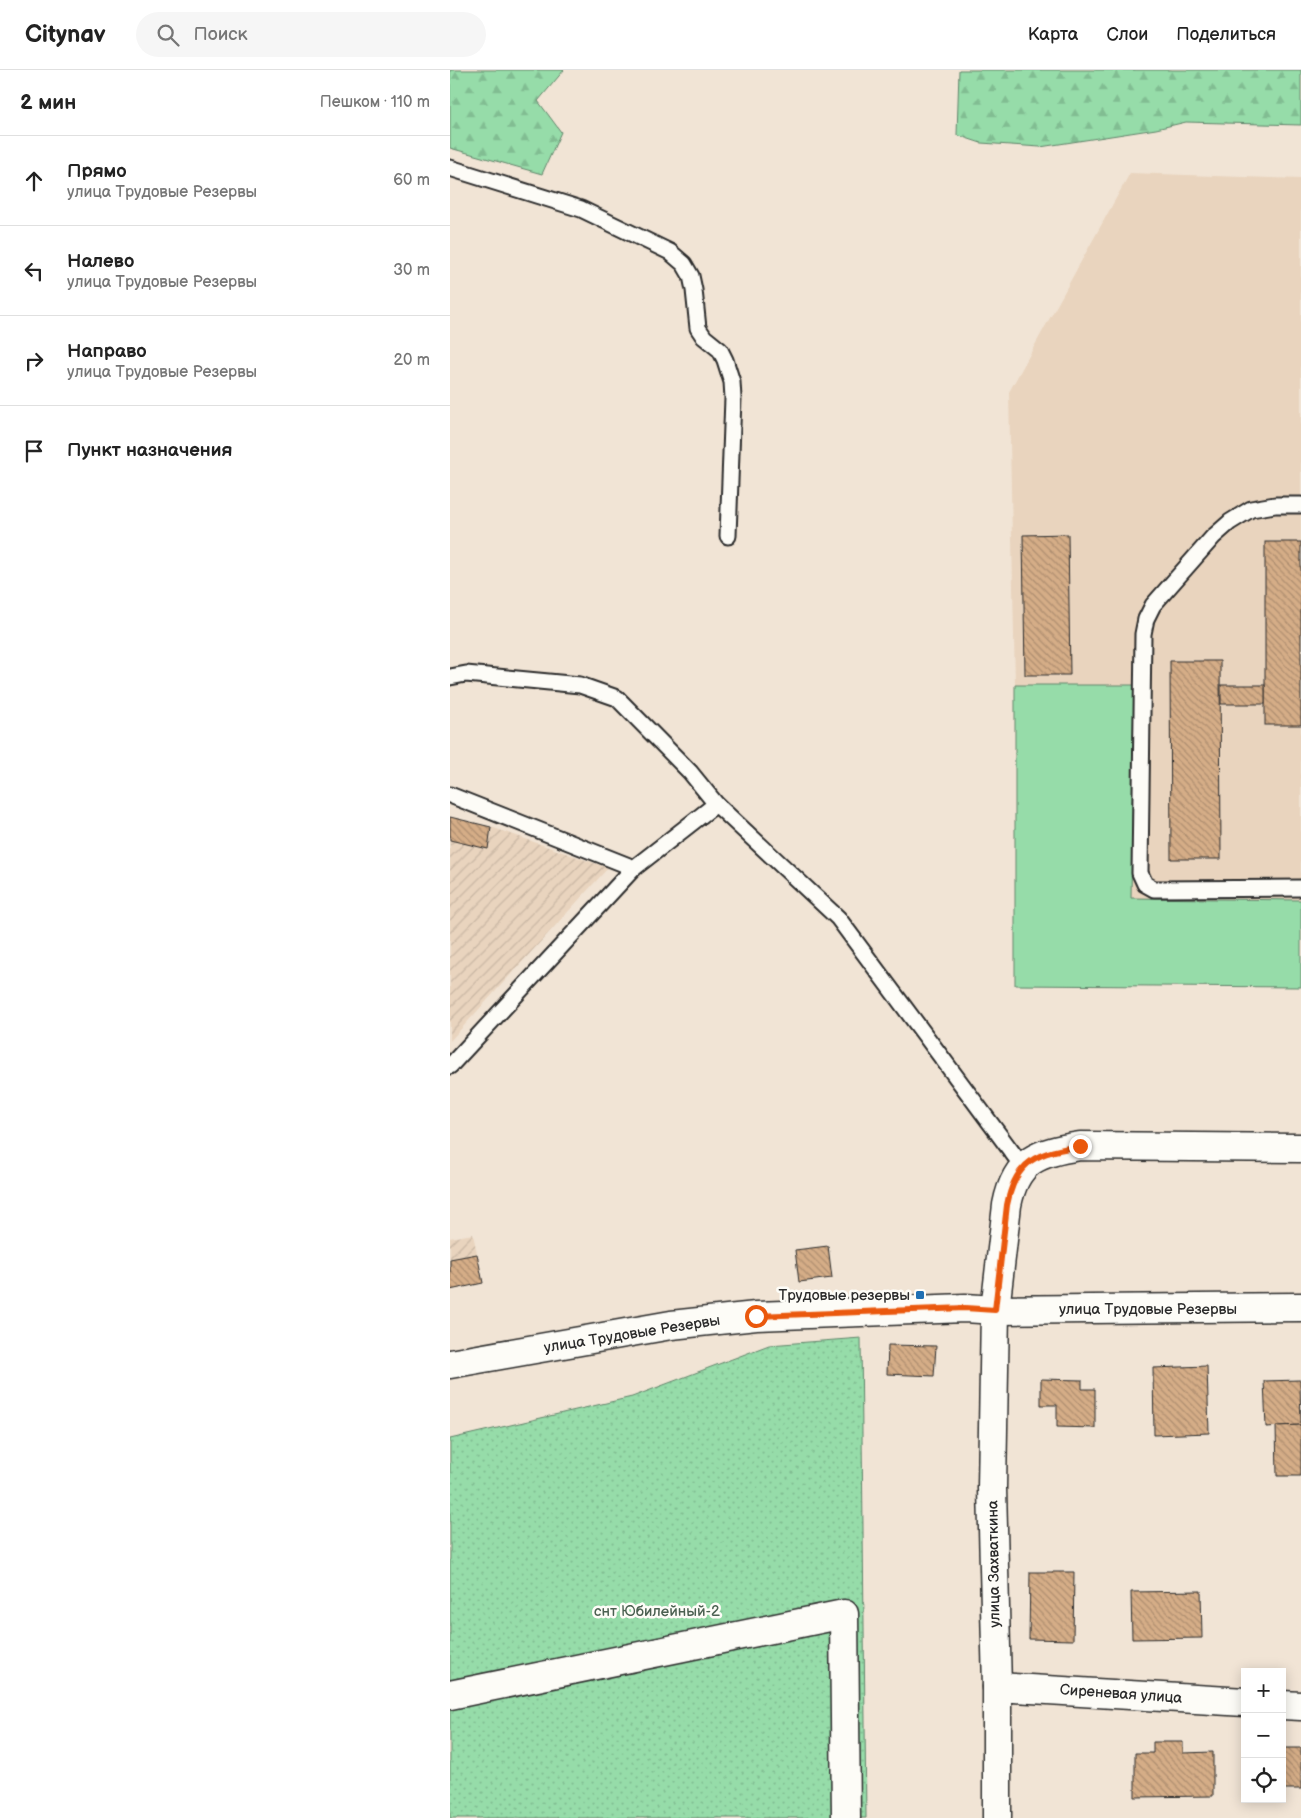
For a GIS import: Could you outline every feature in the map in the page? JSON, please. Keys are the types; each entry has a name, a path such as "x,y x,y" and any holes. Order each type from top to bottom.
{"street":[{"path":"995,1310 1010,1190 1014,1178 1023,1167 1035,1158 1080,1146 1301,1148"},
{"name":"улица Трудовые Резервы","path":"450,1364 671,1326 756,1316 965,1308 995,1310 1301,1307"},
{"name":"улица Захваткина","path":"995,1310 992,1488 997,1687 997,1818"},
{"path":"450,1695 844,1614 846,1818"},
{"name":"Сиреневая улица","path":"997,1687 1241,1702"},
{"path":"1286,1705 1301,1706"}],"lane":[{"path":"450,168 581,209 670,252 684,264 691,276 698,328 704,337 720,350 732,382 734,398 728,536"},
{"path":"1301,505 1275,505 1251,509 1230,522 1213,537 1153,605 1146,619 1143,634 1140,873 1145,884 1154,889 1301,888"},
{"path":"450,677 466,674 580,684 617,698 690,772 716,804 838,918 1023,1167"},
{"path":"450,795 634,868"},
{"path":"450,1066 634,868 716,804"}],"shaded area":[{"path":"1130,173 1301,179 1301,987 1015,985 1015,685 1009,392"},
{"path":"450,817 491,827 608,868 450,1041"},
{"path":"473,1234 483,1283 450,1290 450,1238"}],"green space":[{"path":"450,70 564,70 538,101 561,132 542,174 450,148"},
{"path":"959,70 1301,70 1301,125 1186,122 1156,129 1040,147 981,143 957,135"},
{"path":"1015,685 1134,685 1131,898 1301,900 1301,987 1015,985"},
{"name":"снт Юбилейный-2","path":"861,1338 866,1818 450,1818 450,1439 632,1397 769,1345"}],"building":[{"path":"1068,534 1070,675 1025,675 1023,535"},
{"path":"1265,542 1301,542 1301,725 1265,725"},
{"path":"1170,661 1220,661 1221,859 1171,859"},
{"path":"1221,685 1265,685 1265,704 1221,704"},
{"path":"450,817 491,827 488,849 450,840"},
{"path":"828,1246 832,1278 799,1282 795,1250"},
{"path":"477,1254 483,1283 450,1290 450,1259"},
{"path":"888,1345 936,1346 934,1376 887,1374"},
{"path":"1207,1366 1209,1433 1154,1435 1153,1368"},
{"path":"1041,1379 1082,1380 1082,1389 1095,1389 1095,1428 1057,1427 1057,1405 1041,1405"},
{"path":"1300,1380 1301,1425 1266,1427 1264,1381"},
{"path":"1301,1425 1301,1476 1277,1476 1276,1426"},
{"path":"1030,1572 1074,1572 1073,1640 1029,1639"},
{"path":"1201,1591 1202,1638 1132,1639 1131,1592"},
{"path":"1153,1742 1183,1742 1183,1753 1213,1752 1213,1796 1135,1797 1135,1753 1153,1753"},
{"path":"1286,1748 1301,1748 1301,1789 1286,1789"}],"place":[{"name":"Трудовые резервы","path":"920,1295"}],"route":[{"path":"756,1316 965,1308 995,1310 1007,1205 1014,1178 1023,1167 1035,1158 1080,1146"}]}
